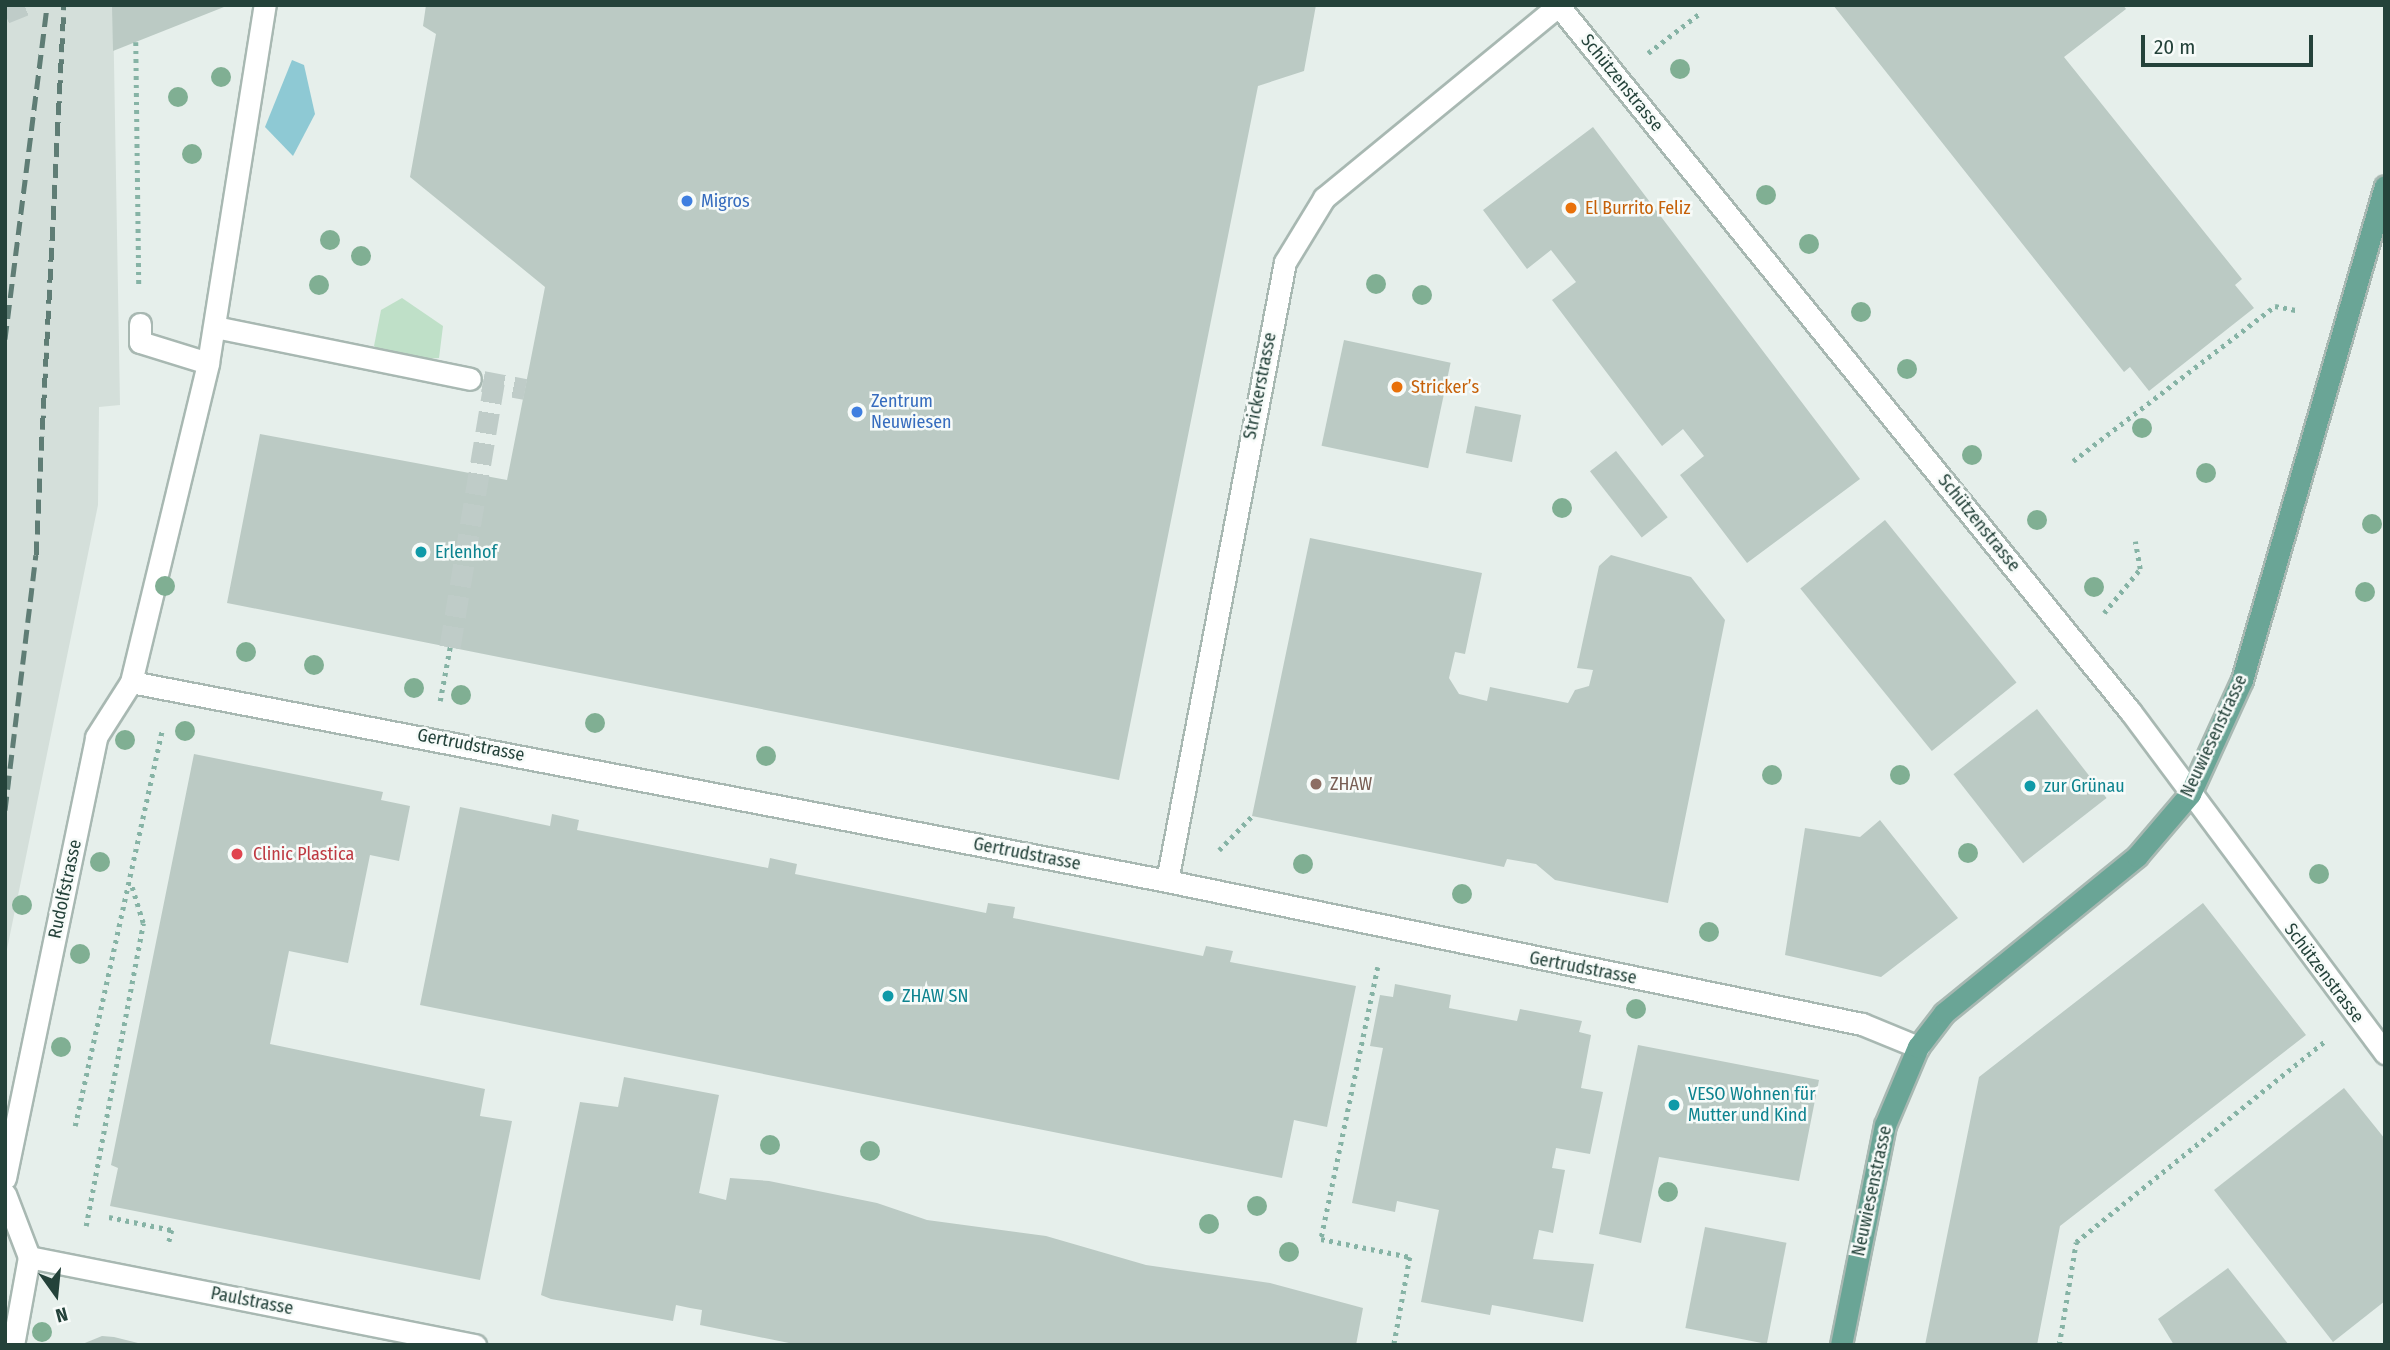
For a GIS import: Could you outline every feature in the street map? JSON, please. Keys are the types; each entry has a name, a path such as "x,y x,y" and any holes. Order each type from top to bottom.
{"main road":[{"name":"Neuwiesenstrasse","path":"1841,1345 1885,1125 1918,1047 1944,1013 2137,856 2190,794 2242,680 2385,186"}],"street":[{"name":"Rudolfstrasse","path":"5,1178 96,737 131,682 145,608 208,363 265,5"},
{"name":"Schützenstrasse","path":"1558,6 2092,664 2385,1053"},
{"name":"Strickerstrasse","path":"1167,881 1284,262 1333,190 1558,6"},
{"path":"140,324 140,342 208,363"},
{"path":"215,327 470,379"},
{"name":"Gertrudstrasse","path":"131,682 1167,881 1386,929 1862,1024 1918,1047"},
{"path":"5,1194 29,1257 13,1345"},
{"name":"Paulstrasse","path":"29,1257 475,1345"}],"path":[{"path":"1647,53 1699,14"},
{"path":"136,42 140,324"},
{"path":"2073,461 2275,306 2296,310"},
{"path":"2104,613 2140,569 2135,541"},
{"path":"440,704 450,647"},
{"path":"75,1125 117,920 131,884 170,690"},
{"path":"1209,860 1252,816"},
{"path":"99,1234 86,1231 143,923 131,884"},
{"path":"1386,929 1321,1239 1410,1257 1394,1345"},
{"path":"2059,1345 2076,1242 2324,1042"},
{"path":"109,1217 172,1230 167,1249"}],"shaded area":[{"path":"5,5 113,5 120,405 99,407 98,505 5,959"}],"green space":[{"path":"402,298 443,326 439,358 392,361 374,346 381,310"}],"water":[{"path":"292,60 304,65 315,114 293,156 265,127"}],"building":[{"path":"112,5 229,5 113,51"},
{"name":"Zentrum Neuwiesen","path":"426,5 1316,5 1304,71 1258,86 1119,780 227,603 260,434 507,480 545,287 410,177 436,34 423,26"},
{"path":"1833,5 2123,5 2126,9 2064,57 2242,279 2235,285 2254,308 2149,391 2130,367 2124,372"},
{"path":"1593,127 1860,479 1747,563 1680,475 1704,456 1683,429 1662,446 1552,300 1576,282 1551,250 1527,269 1483,210"},
{"path":"1344,340 1451,363 1428,468 1322,446"},
{"path":"1475,406 1521,415 1512,462 1466,453"},
{"path":"1616,451 1668,517 1642,538 1590,471"},
{"path":"1885,520 2017,682 1932,751 1800,589"},
{"path":"1310,538 1482,573 1465,654 1455,652 1449,678 1459,694 1487,701 1490,687 1568,703 1575,690 1589,686 1593,670 1577,668 1599,566 1611,555 1691,577 1725,620 1668,903 1555,880 1536,864 1507,859 1504,867 1252,816"},
{"name":"zur Grünau","path":"2037,709 2107,798 2023,863 1953,774"},
{"path":"194,754 383,792 381,800 410,806 399,861 370,855 348,963 289,951 270,1044 485,1089 480,1116 512,1121 480,1280 110,1206 118,1168 111,1165"},
{"name":"ZHAW SN","path":"460,807 550,826 552,814 579,820 577,830 768,868 770,858 797,864 795,874 986,913 988,903 1015,907 1013,918 1203,956 1206,946 1233,951 1230,962 1356,986 1327,1127 1294,1120 1282,1178 420,1005"},
{"path":"1880,820 1958,918 1881,977 1785,955 1805,828 1860,837"},
{"path":"2203,903 2306,1035 2060,1226 2037,1345 1925,1345 1979,1077"},
{"path":"1395,984 1451,995 1449,1008 1517,1021 1520,1009 1582,1021 1579,1032 1591,1035 1581,1088 1603,1092 1590,1154 1556,1148 1552,1168 1565,1170 1553,1233 1539,1230 1533,1259 1594,1264 1583,1322 1492,1305 1490,1315 1421,1302 1439,1210 1397,1201 1395,1212 1352,1203 1383,1048 1370,1046 1380,995 1393,997"},
{"path":"1638,1045 1819,1080 1799,1181 1659,1157 1641,1243 1599,1234"},
{"path":"624,1077 719,1095 699,1193 726,1200 730,1178 769,1181 877,1203 927,1220 1046,1236 1146,1265 1270,1283 1363,1308 1356,1345 799,1345 700,1325 702,1310 676,1305 673,1321 551,1299 541,1295 580,1102 618,1107"},
{"path":"2344,1088 2385,1139 2385,1301 2333,1342 2214,1190"},
{"path":"1705,1227 1786,1243 1767,1344 1685,1328"},
{"path":"2228,1268 2289,1345 2174,1345 2158,1319"},
{"path":"102,1336 114,1337 146,1345 80,1345"}],"tunnel":[{"path":"5,13 25,5"},
{"path":"483,381 525,389"},
{"path":"450,647 494,383"}],"railway":[{"path":"5,339 47,5"},
{"path":"5,810 36,555 64,5"}],"place":[{"name":"Migros","path":"687,201"},
{"name":"El Burrito Feliz","path":"1571,208"},
{"name":"Stricker’s","path":"1397,387"},
{"name":"Zentrum Neuwiesen","path":"857,412"},
{"name":"Erlenhof","path":"421,552"},
{"name":"ZHAW","path":"1316,784"},
{"name":"zur Grünau","path":"2030,786"},
{"name":"Clinic Plastica","path":"237,854"},
{"name":"ZHAW SN","path":"888,996"},
{"name":"VESO Wohnen für Mutter und Kind","path":"1674,1105"}]}
